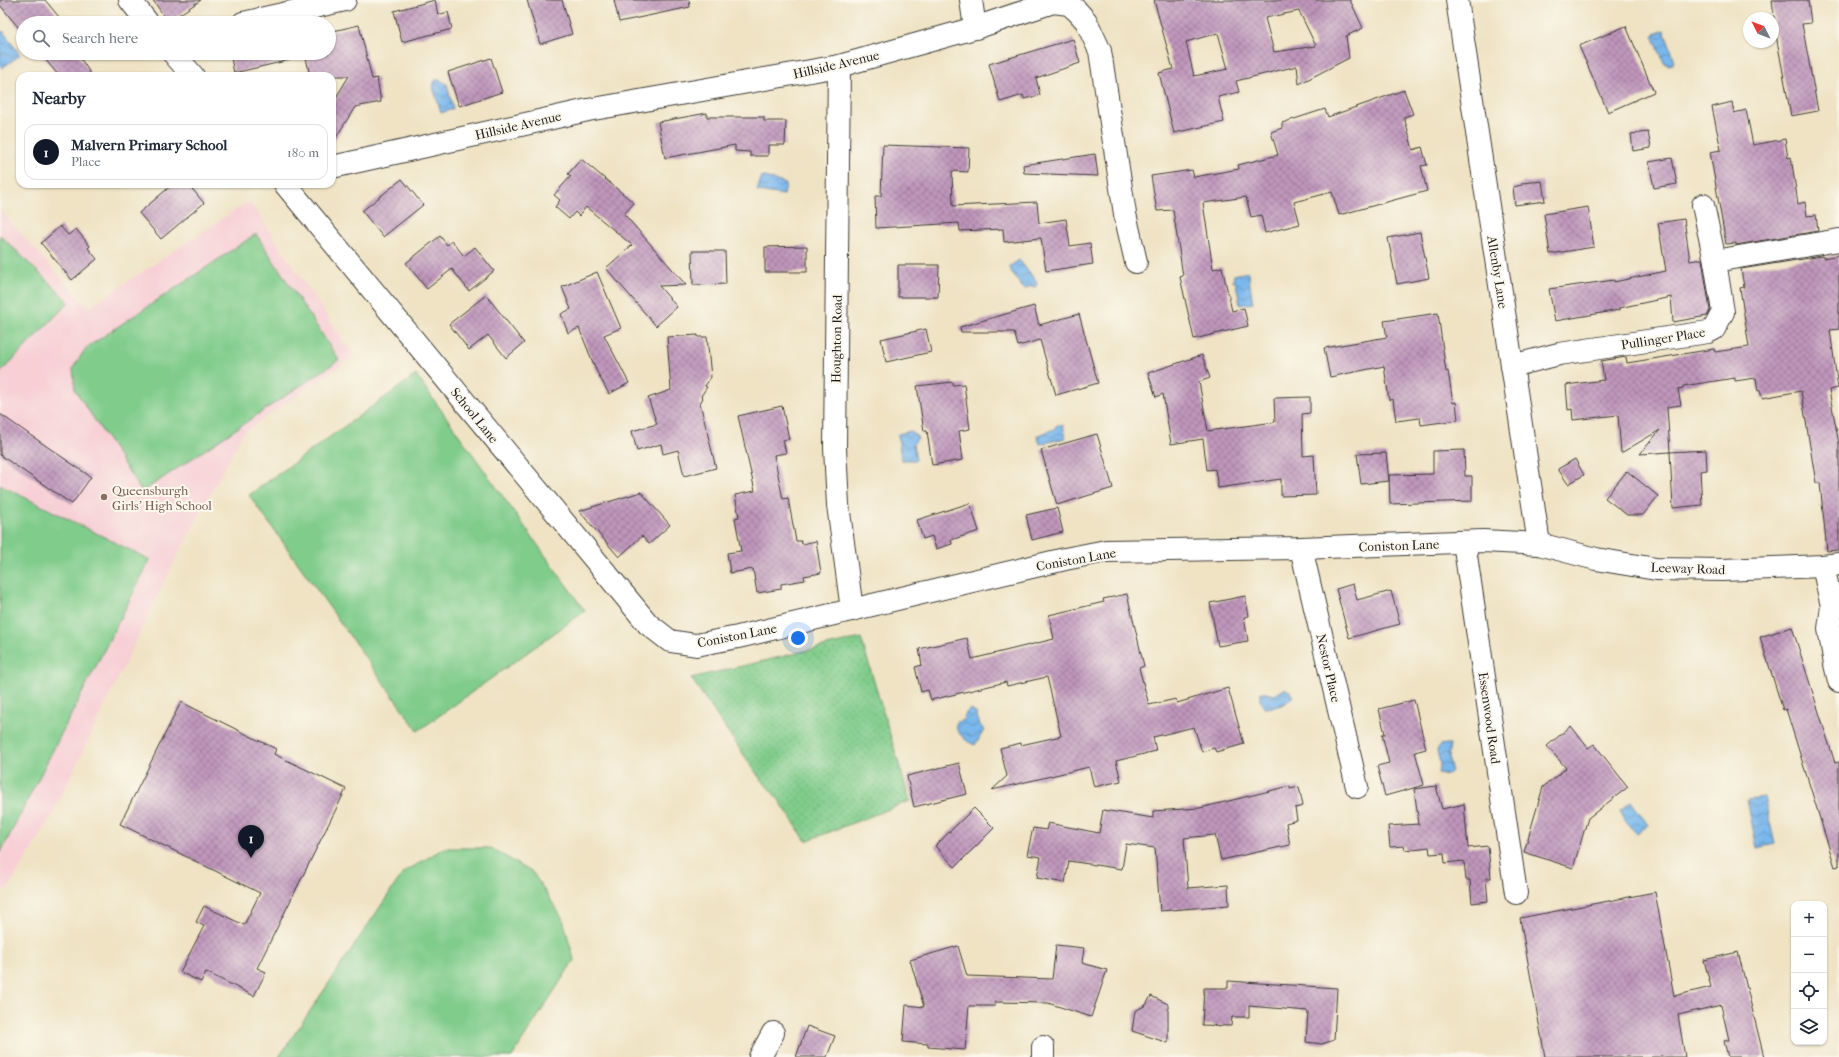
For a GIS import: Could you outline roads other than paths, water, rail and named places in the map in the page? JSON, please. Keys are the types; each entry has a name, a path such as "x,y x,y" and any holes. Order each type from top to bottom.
{"street":[{"path":"130,0 143,16"},
{"path":"274,16 345,0"},
{"path":"971,0 975,28"},
{"name":"Allenby Lane","path":"1456,0 1539,544"},
{"name":"Hillside Avenue","path":"336,166 588,110 839,66 975,28 1052,2 1068,4 1077,10 1086,21 1100,51 1124,214 1136,262"},
{"path":"179,60 190,72"},
{"name":"Houghton Road","path":"839,66 834,448 838,505 852,610"},
{"name":"School Lane","path":"294,188 648,624 670,640"},
{"name":"Pullinger Place","path":"1512,366 1560,354 1708,332 1717,325 1723,312 1715,261 1703,205"},
{"path":"1715,261 1839,240"},
{"name":"Coniston Lane","path":"670,640 696,645 852,610 1065,559 1106,551 1301,548 1464,542 1539,544"},
{"name":"Essenwood Road","path":"1464,542 1516,893"},
{"name":"Leeway Road","path":"1539,544 1596,559 1656,569 1722,570 1831,565"},
{"name":"Nestor Place","path":"1301,548 1357,787"},
{"path":"1831,565 1832,606 1829,629 1834,664 1839,681"},
{"path":"760,1057 773,1033"}],"water":[{"path":"1664,30 1674,58 1673,64 1668,65 1664,63 1653,35"},
{"path":"3,31 16,49 16,58 2,68 0,65 0,33"},
{"path":"435,80 440,80 447,84 453,109 441,113 433,87"},
{"path":"762,176 786,184 784,195 757,191"},
{"path":"1019,260 1037,282 1036,287 1031,286 1025,289 1011,271 1010,266"},
{"path":"1248,272 1253,303 1240,305 1236,283 1233,281 1234,275"},
{"path":"1057,425 1063,425 1066,438 1040,444 1037,436 1054,429"},
{"path":"911,431 918,438 913,444 916,460 901,460 898,434"},
{"path":"1284,689 1287,689 1293,696 1287,702 1280,705 1265,708 1260,700 1261,692 1275,695"},
{"path":"970,709 976,713 980,725 984,730 975,745 968,742 955,727 957,722 963,720 966,713"},
{"path":"1450,744 1448,758 1452,771 1448,775 1438,773 1440,763 1437,751 1440,745"},
{"path":"1764,797 1775,844 1757,848 1747,800"},
{"path":"1631,801 1648,825 1636,833 1626,822 1620,811"}],"place":[{"name":"Queensburgh Girls' High School","path":"104,497"},
{"name":"Malvern Primary School","path":"251,858"}]}
